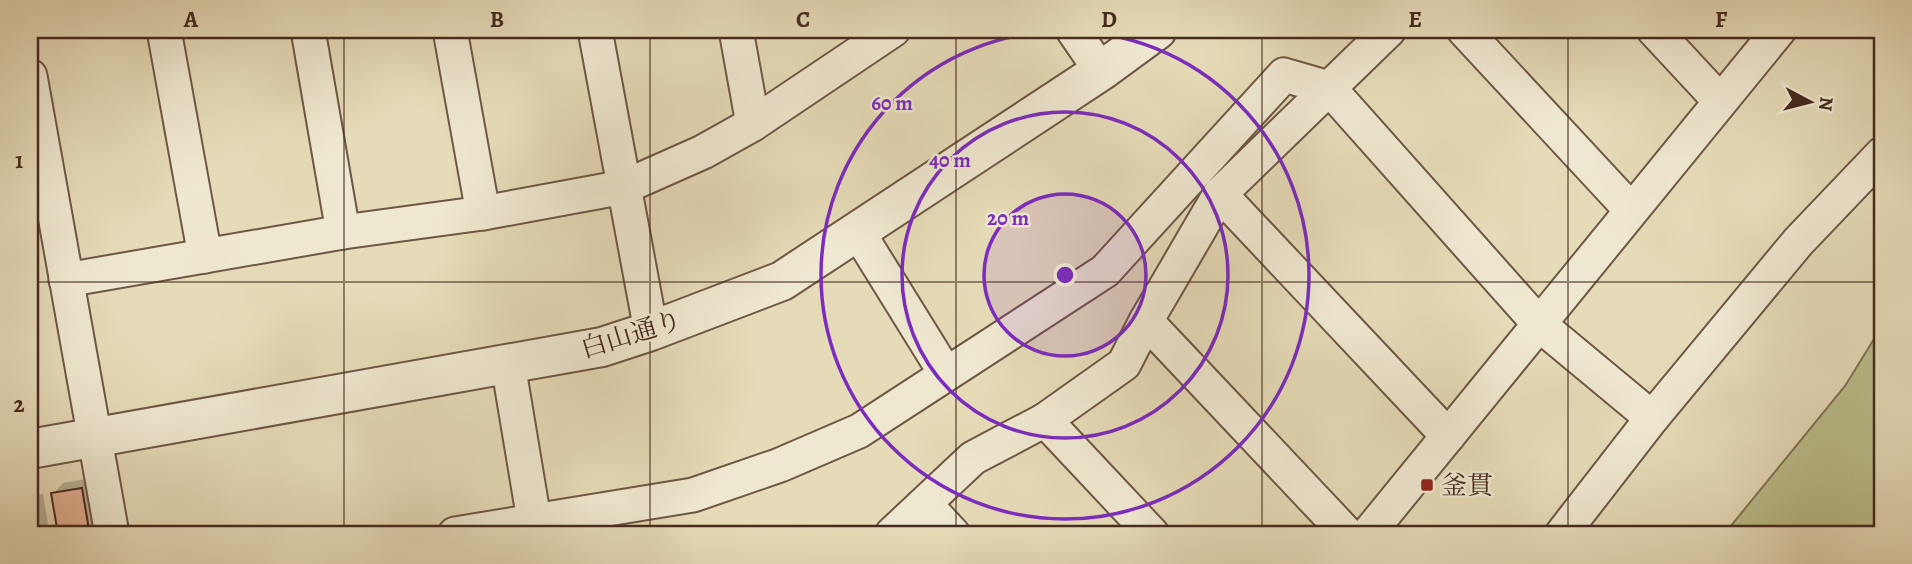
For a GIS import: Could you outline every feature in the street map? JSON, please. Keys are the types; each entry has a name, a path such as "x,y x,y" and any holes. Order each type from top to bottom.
{"street":[{"path":"164,30 205,256"},
{"path":"308,30 343,232"},
{"path":"450,30 483,213"},
{"path":"595,30 651,331"},
{"path":"736,30 753,124"},
{"path":"1073,30 1101,71"},
{"name":"白山通り","path":"30,449 602,347 651,331 782,281 1101,71 1157,30"},
{"path":"892,534 973,458 1045,420 1124,364 1220,194 1389,30"},
{"path":"1464,30 1631,210"},
{"path":"1654,30 1720,102"},
{"path":"1368,534 1779,30"},
{"path":"66,280 343,232 483,213 624,187 703,152 753,124 882,33"},
{"path":"455,534 693,495 780,465 859,431 1104,271 1284,75 1329,88 1540,325 1652,418"},
{"path":"30,76 112,534"},
{"path":"1562,534 1652,418 1798,242 1882,154"},
{"path":"1220,194 1448,436"},
{"path":"858,232 946,374"},
{"path":"1146,321 1348,534"},
{"path":"508,364 534,520"},
{"path":"1045,420 1153,534"},
{"path":"925,504 953,534"}],"green space":[{"path":"1882,326 1882,526 1851,534 1733,534 1730,527 1845,386"}],"building":[{"path":"82,488 89,530 58,534 51,493"},
{"path":"33,503 39,534 30,534 30,504"}],"place":[{"name":"釜貫","path":"1427,485"}]}
